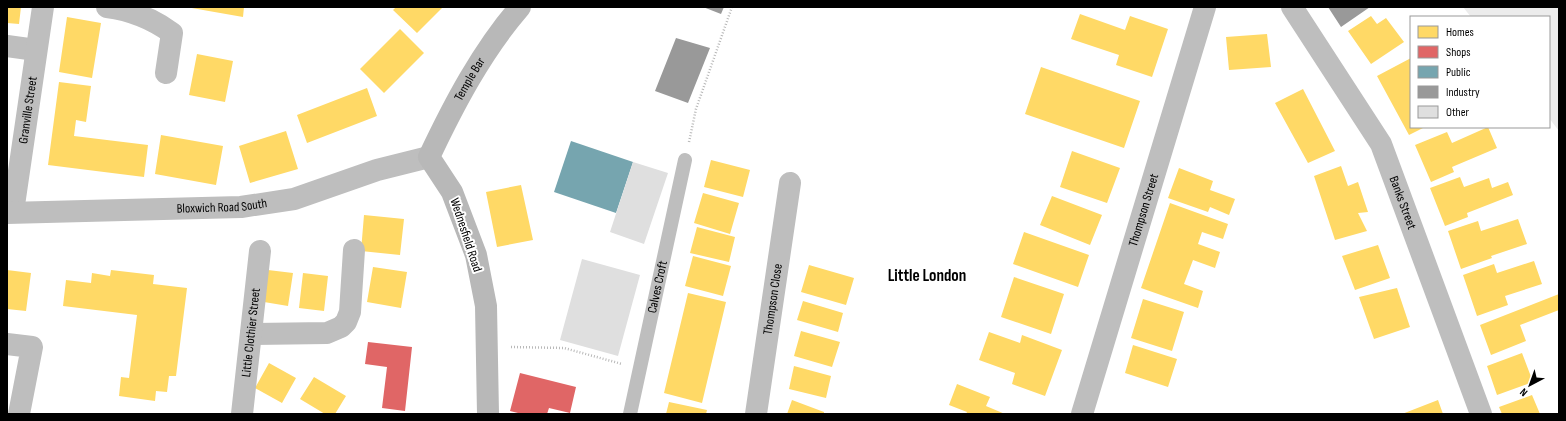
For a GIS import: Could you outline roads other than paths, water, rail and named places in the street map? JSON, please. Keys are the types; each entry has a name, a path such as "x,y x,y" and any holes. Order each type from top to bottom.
{"main road":[{"name":"Temple Bar","path":"429,157 450,113 488,48 520,7"},
{"name":"Wednesfield Road","path":"429,157 452,192 476,255 486,306 488,414"}],"street":[{"name":"Granville Street","path":"10,212 43,7"},
{"path":"107,7 136,14 161,25 172,33 166,73"},
{"name":"Thompson Street","path":"1082,414 1205,7"},
{"name":"Banks Street","path":"1292,7 1381,144 1481,414"},
{"path":"7,46 36,50"},
{"name":"Bloxwich Road South","path":"10,212 241,207 265,205 294,199 378,170 429,157"},
{"name":"Thompson Close","path":"756,414 790,184"},
{"path":"251,334 327,333 341,327 346,322 350,312 354,250"},
{"name":"Little Clothier Street","path":"247,413 251,334 260,251"},
{"path":"7,344 32,347 19,414"}],"lane":[{"name":"Calves Croft","path":"630,414 686,160"}],"district":[{"name":"Little London","path":"927,276"}]}
